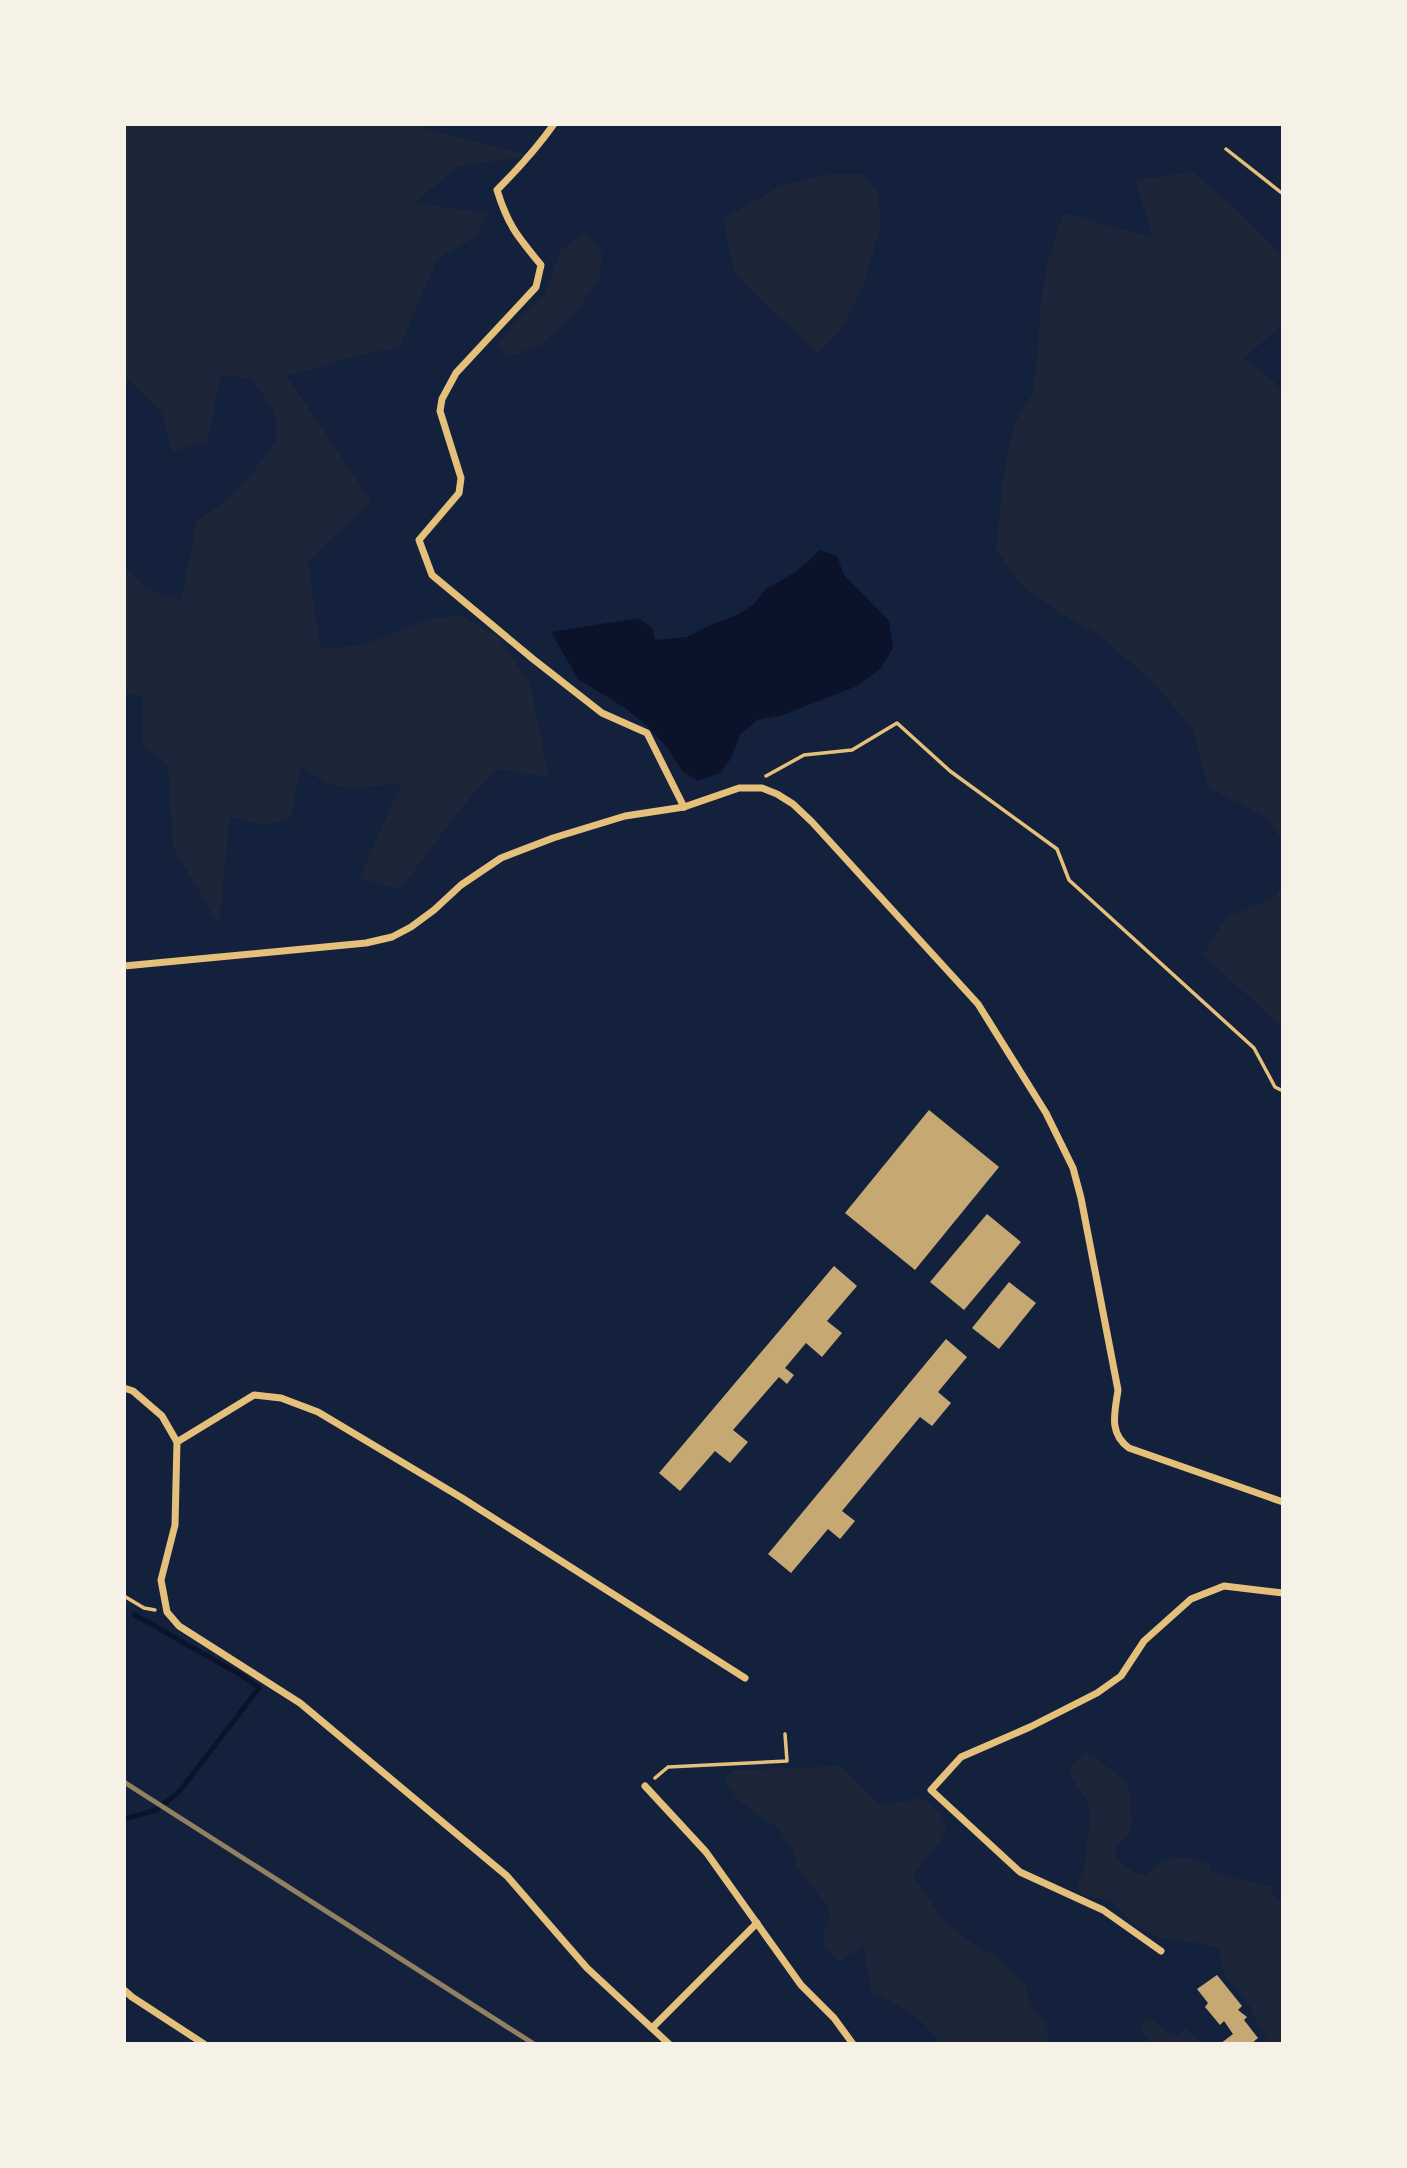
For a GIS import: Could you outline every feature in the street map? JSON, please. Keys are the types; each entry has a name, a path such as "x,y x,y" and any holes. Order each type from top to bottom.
{"street":[{"path":"554,124 533,153 497,190 504,215 513,231 541,265 536,287 456,373 442,399 440,411 461,478 459,493 419,540 432,575 602,713 647,733 684,807"},
{"path":"124,966 366,943 392,937 411,927 461,885 501,858 553,838 625,816 684,807 739,788 762,788 777,794 793,804 812,822 978,1004 1046,1113 1073,1168 1081,1198 1118,1390 1115,1417 1116,1431 1121,1442 1129,1448 1283,1502"},
{"path":"124,1388 133,1391 162,1416 177,1442 175,1525 161,1580 167,1612 179,1626 300,1703 507,1876 587,1968 670,2044"},
{"path":"177,1442 254,1395 281,1398 317,1412 462,1498 746,1678"},
{"path":"1161,1951 1102,1910 1020,1872 932,1790 961,1757 1030,1727 1097,1693 1121,1676 1144,1641 1191,1599 1224,1586 1283,1593"},
{"path":"645,1786 706,1852 801,1985 834,2018 853,2044"},
{"path":"653,2027 757,1923"},
{"path":"124,1990 204,2044"}],"path":[{"path":"1226,149 1283,194"},
{"path":"762,788 766,775 803,755 852,750 897,723 950,771 1057,849 1069,880 1254,1048 1275,1087 1283,1091"},
{"path":"124,1596 144,1608 167,1612"},
{"path":"645,1786 668,1767 787,1761 785,1734"}],"shaded area":[{"path":"124,124 419,124 430,130 530,156 458,166 415,203 488,213 477,236 438,258 399,347 287,376 371,501 308,562 320,648 360,646 433,618 461,616 500,638 530,685 549,777 496,769 457,813 401,889 359,878 402,783 351,789 325,783 301,766 290,819 263,825 230,817 219,925 173,847 168,766 143,745 143,697 124,693 124,566 145,588 180,601 196,521 223,504 248,479 276,441 275,413 252,379 221,375 207,441 173,452 161,412 124,376"},
{"path":"1192,172 1247,219 1283,258 1283,323 1244,359 1274,381 1283,398 1283,843 1268,818 1209,788 1193,730 1154,683 1097,633 1061,614 1020,584 996,549 1003,478 1013,427 1033,392 1047,265 1063,213 1152,237 1136,180"},
{"path":"862,174 879,193 880,227 865,281 844,326 817,354 752,292 734,270 723,219 779,187 824,175"},
{"path":"585,231 602,253 600,276 578,310 541,345 508,357 498,345 513,325 545,294 561,250"},
{"path":"820,550 837,556 844,575 889,621 893,648 880,669 857,686 783,715 757,720 740,735 730,760 720,773 698,781 683,772 666,746 646,725 625,708 578,679 551,632 639,618 652,628 655,640 687,637 753,605 766,589 797,571"},
{"path":"1283,883 1283,1023 1280,1025 1203,955 1225,919 1276,896"},
{"path":"1085,1753 1096,1758 1124,1780 1132,1798 1131,1829 1116,1846 1117,1857 1126,1867 1147,1875 1167,1860 1184,1858 1201,1861 1209,1865 1212,1873 1272,1887 1273,1895 1283,1903 1283,2044 1260,2044 1266,2036 1254,2018 1250,2005 1224,1975 1219,1947 1158,1937 1137,1926 1108,1899 1086,1897 1079,1891 1078,1884 1086,1860 1091,1811 1070,1776 1071,1766"},
{"path":"841,1766 880,1805 920,1797 944,1820 946,1829 943,1837 913,1876 945,1922 978,1947 994,1954 1025,1985 1033,2009 1045,2021 1049,2033 1047,2044 943,2044 912,2014 871,1992 864,1945 838,1962 825,1946 824,1932 830,1920 828,1907 797,1867 792,1849 778,1828 737,1799 724,1777 734,1770"},
{"path":"1145,2019 1153,2020 1169,2035 1180,2035 1186,2028 1201,2044 1154,2044 1142,2034 1141,2026"}],"building":[{"path":"929,1110 999,1167 915,1270 845,1213"},
{"path":"987,1214 1021,1242 964,1310 930,1282"},
{"path":"834,1266 857,1286 827,1321 842,1333 822,1357 806,1343 785,1368 794,1375 787,1384 779,1377 733,1430 748,1442 730,1463 715,1451 680,1491 659,1473"},
{"path":"1009,1282 1036,1303 999,1349 972,1328"},
{"path":"946,1339 967,1357 938,1392 951,1403 932,1426 920,1417 842,1511 855,1521 840,1539 828,1529 791,1573 768,1554"},
{"path":"1217,1975 1242,2006 1238,2010 1247,2017 1244,2020 1258,2038 1251,2044 1220,2044 1233,2034 1224,2021 1220,2025 1205,2007 1208,2003 1197,1989"}],"waterway":[{"path":"124,1819 156,1810 179,1792 259,1688 135,1615"}],"railway":[{"path":"124,1782 534,2044"}]}
